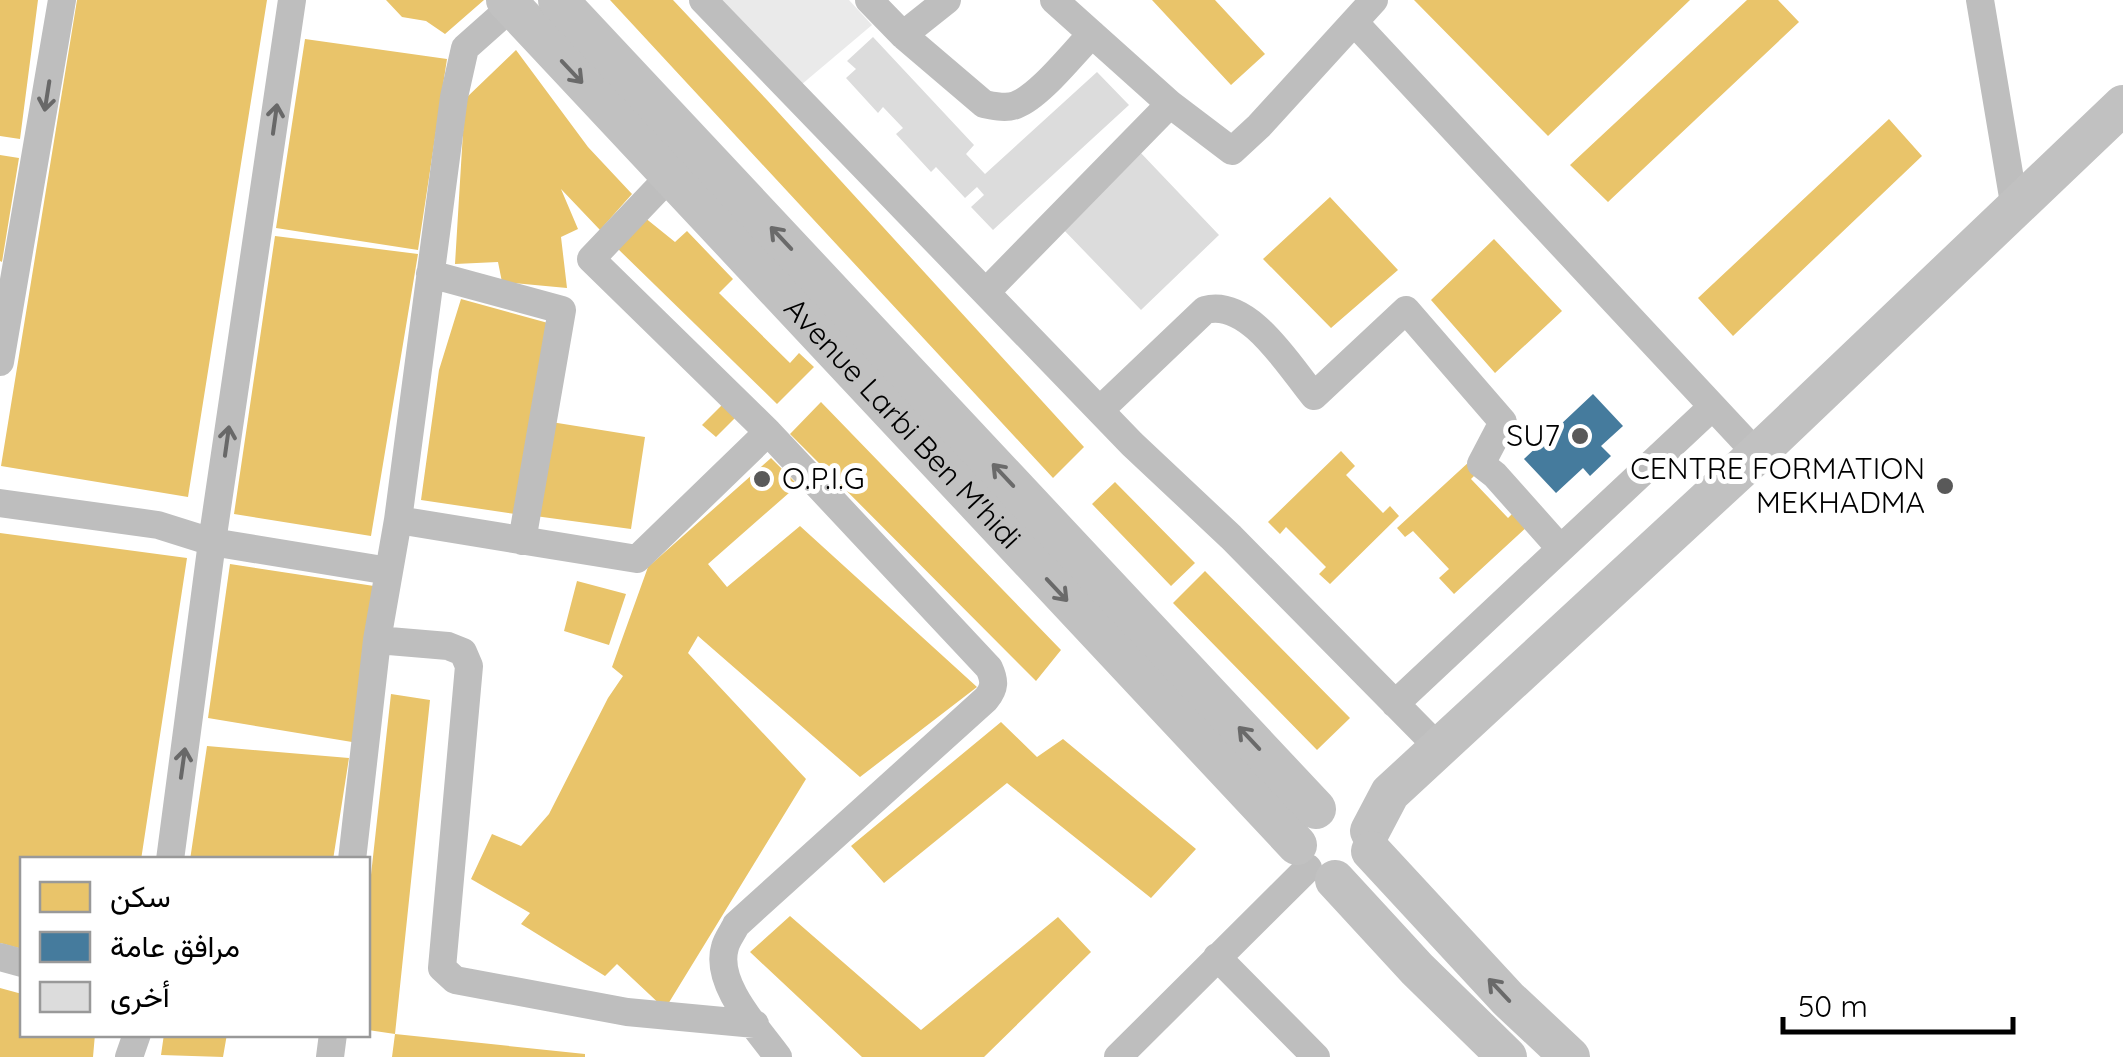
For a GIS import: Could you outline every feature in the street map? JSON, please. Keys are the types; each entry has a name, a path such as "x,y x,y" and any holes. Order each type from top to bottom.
{"main road":[{"name":"Avenue Larbi Ben M'hidi","path":"558,0 1322,807"},
{"name":"Avenue Larbi Ben M'hidi","path":"512,2 669,176 1313,865 1507,1057"},
{"path":"1390,792 1322,807 1299,827 1313,865 1358,872 1390,792 1757,454 2123,105"},
{"path":"1322,807 1352,809 1362,816 1371,841 1508,999 1570,1057"}],"street":[{"path":"0,362 62,0"},
{"path":"170,857 212,542 292,0"},
{"path":"704,0 1100,410 1346,651 1438,748"},
{"path":"869,0 984,104 996,107 1013,106 1027,98 1092,34"},
{"path":"904,35 946,0"},
{"path":"1054,0 1170,104 1232,151 1374,0"},
{"path":"1980,0 2015,209"},
{"path":"352,857 377,640 398,520 454,97 465,48 512,2"},
{"path":"1354,22 1757,454"},
{"path":"986,292 1170,104"},
{"path":"669,176 592,259 768,432 989,668 993,690 736,926 724,948 724,968 732,992 778,1057"},
{"path":"430,274 562,310 522,541"},
{"path":"1100,410 1204,310 1227,308 1247,319 1314,396 1406,310 1503,422 1481,464 1560,548"},
{"path":"1395,704 1711,408"},
{"path":"398,520 637,559 768,432"},
{"path":"0,504 158,525 212,542 388,571"},
{"path":"377,640 448,646 463,652 469,666 442,968 447,974 455,980 627,1012 755,1024"},
{"path":"1118,1057 1313,865"},
{"path":"1217,957 1316,1057"}],"shaded area":[{"path":"716,0 849,0 872,25 795,90"}],"building: سكن":[{"path":"0,0 38,0 20,139 0,136"},
{"path":"77,0 267,0 188,497 1,466"},
{"path":"386,0 484,0 445,34 426,21 402,17"},
{"path":"610,0 673,0 767,100 1084,447 1053,478"},
{"path":"1152,0 1215,0 1265,54 1231,85"},
{"path":"1414,0 1690,0 1548,136"},
{"path":"1747,0 1778,0 1799,22 1608,202 1570,165"},
{"path":"305,39 447,59 418,250 276,228"},
{"path":"516,50 588,147 632,194 600,230 561,189 578,229 561,237 567,288 502,282 498,262 455,264 465,99"},
{"path":"1889,119 1922,156 1733,336 1698,298"},
{"path":"0,155 19,158 2,262 0,261"},
{"path":"1330,197 1398,270 1331,328 1263,259"},
{"path":"644,217 675,242 687,231 733,279 719,293 790,363 799,353 814,367 777,404 616,247"},
{"path":"275,236 418,254 371,536 234,514"},
{"path":"1494,239 1562,311 1495,373 1431,300"},
{"path":"461,299 548,323 515,514 421,500 439,370"},
{"path":"821,402 1061,650 1036,681 790,434"},
{"path":"723,404 736,417 716,437 702,425"},
{"path":"545,421 645,437 631,529 535,516"},
{"path":"1341,451 1355,466 1346,475 1383,513 1390,506 1399,516 1330,584 1319,574 1326,567 1286,527 1280,534 1268,522"},
{"path":"771,458 798,485 708,564 727,587 800,526 977,687 860,777 698,636 688,653 806,779 665,1009 617,964 605,976 521,924 530,913 471,879 492,834 521,846 549,814 623,676 612,667 648,567"},
{"path":"1470,461 1479,471 1471,479 1508,518 1515,511 1528,526 1454,594 1439,578 1449,569 1413,531 1405,537 1397,528"},
{"path":"1115,482 1195,563 1171,586 1092,504"},
{"path":"0,533 187,558 141,857 20,857 20,948 0,943"},
{"path":"230,564 374,586 352,742 208,718"},
{"path":"1205,571 1350,718 1317,750 1173,603"},
{"path":"577,581 626,594 609,645 564,631"},
{"path":"391,694 430,700 395,1034 370,1030 370,884"},
{"path":"1001,722 1037,757 1063,739 1196,849 1151,898 1007,783 884,883 851,846"},
{"path":"207,746 349,758 333,857 190,857"},
{"path":"790,916 921,1030 1058,917 1091,952 984,1057 862,1057 750,952"},
{"path":"0,988 20,993 20,1037 95,1037 93,1057 0,1057"},
{"path":"395,1034 585,1054 585,1057 392,1057"},
{"path":"164,1037 226,1037 223,1057 161,1055"}],"building: مرافق عامة":[{"name":"SU7","path":"1593,394 1623,426 1601,446 1611,456 1590,476 1583,468 1556,493 1524,459"}],"building: أخرى":[{"path":"873,37 974,145 966,154 985,174 1097,72 1129,105 993,230 971,207 984,195 977,187 965,198 936,167 931,172 896,134 903,128 883,107 878,113 846,78 856,69 847,61"},
{"path":"1139,151 1219,235 1141,310 1060,226"}],"place":[{"name":"SU7","path":"1580,436"},
{"name":"O.P.I.G","path":"762,479"},
{"name":"CENTRE FORMATION MEKHADMA","path":"1945,486"}]}
